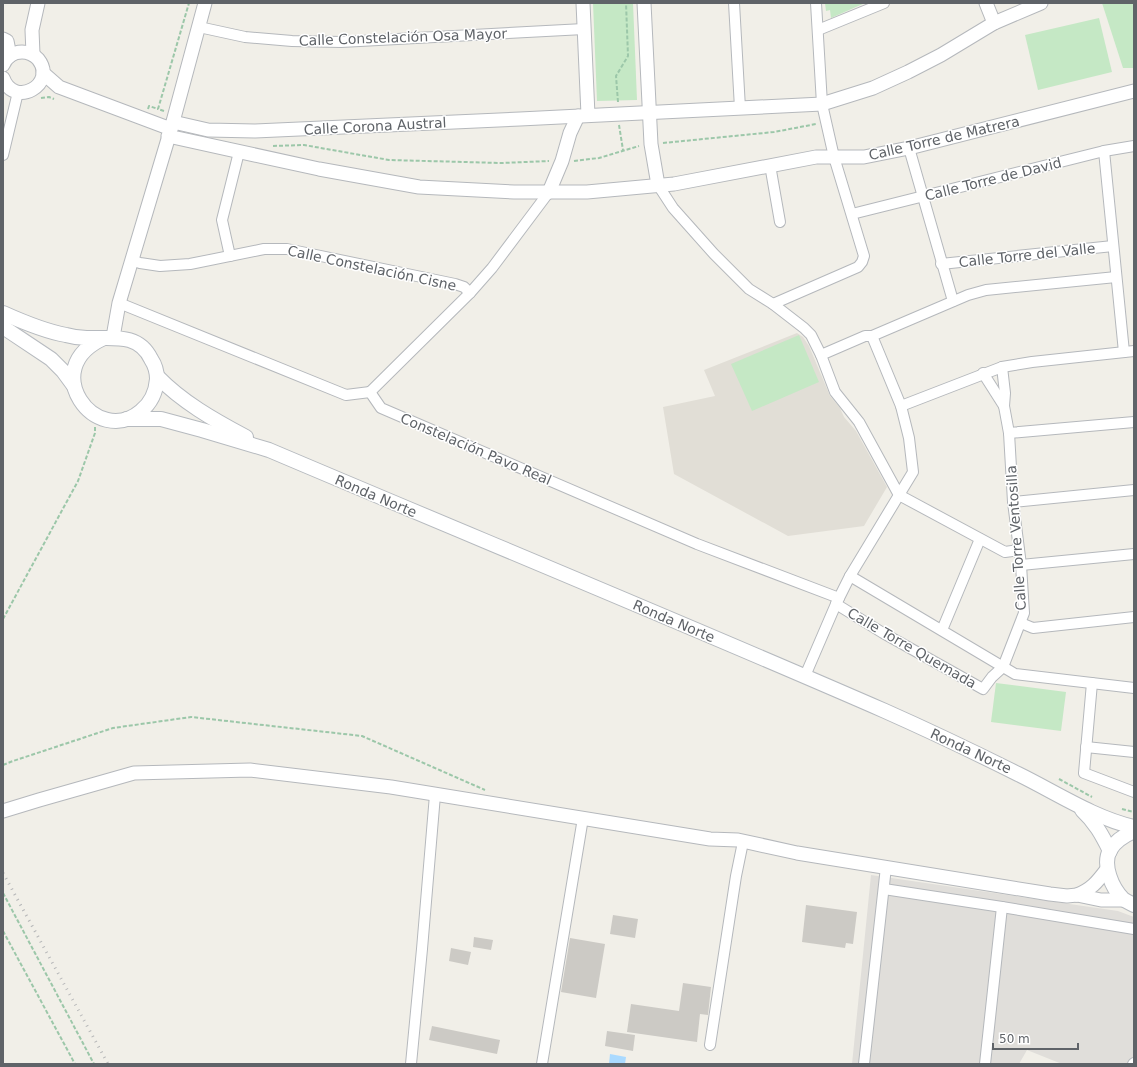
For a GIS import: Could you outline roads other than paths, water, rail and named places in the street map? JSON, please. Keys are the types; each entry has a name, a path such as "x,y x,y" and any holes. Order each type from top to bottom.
{"main road":[{"name":"Ronda Norte","path":"3,313 22,322 64,335 84,338 124,338 143,348 152,360 157,376 156,387 152,398 146,407 127,419"},
{"path":"3,327 51,359 74,386"},
{"path":"74,386 73,374 83,351 92,343 108,338"},
{"name":"Ronda Norte","path":"157,376 172,392 216,420 268,450"},
{"name":"Ronda Norte","path":"74,386 78,398 85,408 96,416 108,420 161,420 202,430 268,450 805,676 961,746 1019,774 1075,804 1112,820 1134,827"},
{"name":"Ronda Norte","path":"1075,804 1091,818 1110,851"},
{"path":"1129,902 1112,882 1107,869 1110,851 1117,842 1134,831"}],"street":[{"path":"33,54 32,30 38,3"},
{"path":"108,338 171,129 205,3"},
{"path":"119,302 346,395 370,392 470,293 492,268 549,192 562,161 570,133 583,116 583,3"},
{"path":"644,3 651,144 658,185 674,208 714,254 749,289 773,304 811,335 821,355 835,392 859,422 899,495 1005,552 1019,550"},
{"path":"734,3 740,108"},
{"path":"773,304 858,267 864,256 834,157 822,104 816,3"},
{"path":"818,30 884,3"},
{"path":"986,3 994,24"},
{"name":"Calle Corona Austral","path":"171,129 255,131 822,104 873,88 908,72 941,55 994,24 1041,3"},
{"name":"Calle Constelación Osa Mayor","path":"199,28 253,37 292,41 341,42 584,29"},
{"path":"9,58 32,30"},
{"path":"3,40 7,41 9,58"},
{"path":"9,58 27,52 33,54 40,62 43,73 40,83 32,90"},
{"path":"43,73 59,87 171,129 240,152 419,187 514,192 549,192"},
{"path":"3,155 8,85 25,92 59,87"},
{"name":"Calle Torre de Matrera","path":"549,192 587,192 674,184 816,157 864,157 909,148 1134,91"},
{"name":"Calle Torre de David","path":"852,214 1104,151 1134,146"},
{"path":"909,148 941,264 953,301"},
{"path":"901,406 983,373 1002,367 1032,362 1129,352 1116,277 1104,151"},
{"path":"230,256 222,220 240,152"},
{"path":"770,165 780,222"},
{"name":"Calle Torre del Valle","path":"941,264 1113,246"},
{"name":"Calle Constelación Cisne","path":"131,260 160,266 190,264 264,249 287,249 455,284 464,288 470,293"},
{"path":"821,355 865,336 872,336 968,295 986,290 1116,277"},
{"path":"805,676 837,601 850,576 913,472 910,438 901,406 872,336"},
{"name":"Calle Torre Ventosilla","path":"1002,367 1005,393 1004,406 1009,433 1013,502 1021,565 1024,612 1003,667"},
{"name":"Calle Torre Ventosilla","path":"983,373 1004,406"},
{"name":"Constelación Pavo Real","path":"370,392 381,408 697,544 837,601"},
{"path":"1009,433 1134,422"},
{"path":"1013,502 1134,490"},
{"path":"942,630 980,539"},
{"path":"1021,565 1134,554"},
{"path":"850,576 1015,674 1134,688"},
{"name":"Calle Torre Quemada","path":"837,601 883,633 983,689 1003,667"},
{"path":"1021,623 1033,628 1134,617"},
{"path":"1092,683 1084,773 1134,792"},
{"path":"1086,747 1134,752"},
{"path":"3,811 134,773 250,770 391,787 710,839 743,842 797,853 1067,896 1077,895 1089,890 1107,869"},
{"path":"411,1064 435,795"},
{"path":"542,1064 583,818"},
{"path":"710,1045 736,876 743,842"},
{"path":"864,1064 886,867"},
{"path":"884,889 1134,929"},
{"path":"1077,895 1100,900 1129,902"},
{"path":"985,1064 1002,907"}],"water":[{"path":"610,1054 626,1057 625,1064 609,1064"}],"railway":[{"path":"3,873 108,1064"}]}
